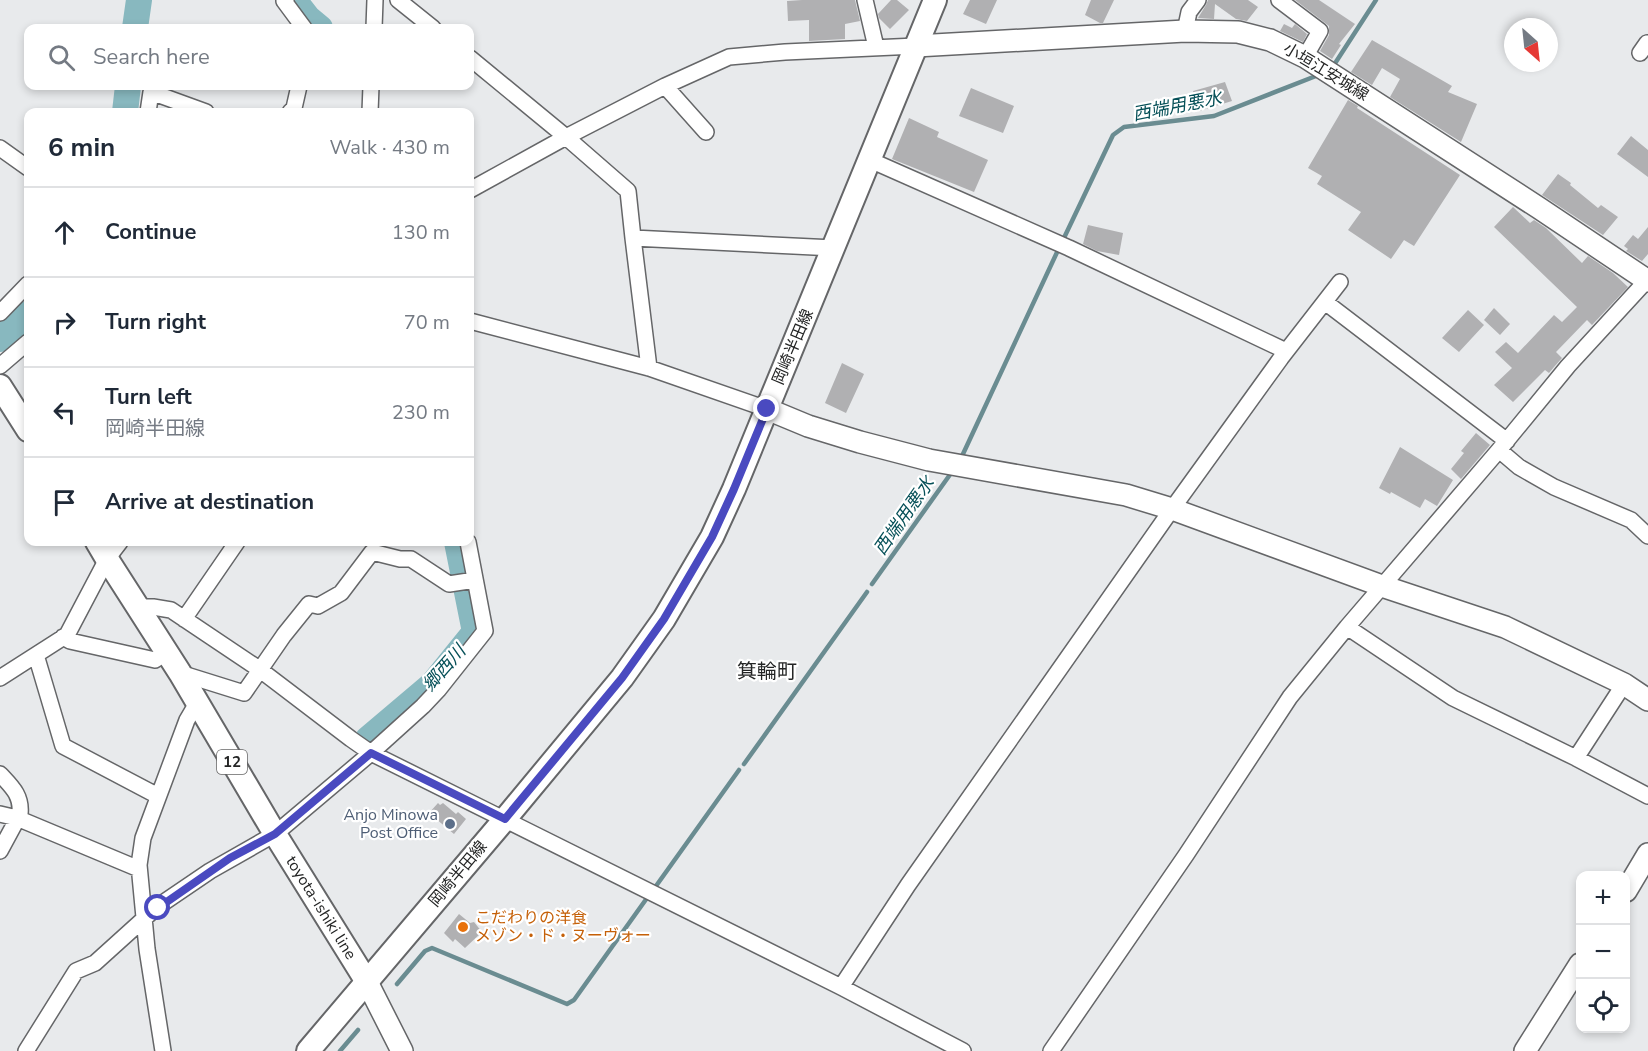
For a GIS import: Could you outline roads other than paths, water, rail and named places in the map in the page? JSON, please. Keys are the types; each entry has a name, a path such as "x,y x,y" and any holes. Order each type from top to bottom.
{"main road":[{"name":"岡崎半田線","path":"367,982 622,678 664,619 712,537 734,489 935,0"},
{"path":"0,386 24,424"},
{"name":"toyota-ishiki line","path":"108,547 138,607 367,982"},
{"path":"309,1051 367,982"}],"street":[{"path":"283,0 301,24"},
{"path":"374,24 375,0"},
{"path":"398,0 428,24"},
{"path":"865,0 876,47"},
{"path":"1185,31 1189,12 1198,0"},
{"path":"1279,0 1320,31 1305,57"},
{"name":"小垣江安城線","path":"916,46 1185,31 1238,32 1270,40 1305,57 1648,280"},
{"path":"474,188 665,86 729,57 916,46"},
{"path":"474,61 628,191 650,368"},
{"path":"665,86 706,132"},
{"path":"294,108 298,90"},
{"path":"370,108 371,90"},
{"path":"149,108 151,92 195,108"},
{"path":"0,148 24,165"},
{"path":"870,160 1069,248 1286,351"},
{"path":"633,238 834,248"},
{"path":"1051,1051 1186,855 1290,697 1568,366 1648,280"},
{"path":"841,987 908,885 1172,509 1286,351 1340,282"},
{"path":"0,313 24,288"},
{"path":"1325,302 1503,445 1519,467 1554,487 1631,520 1648,536"},
{"path":"474,322 650,368 767,409 808,426 860,442 929,460 1126,495 1172,509 1382,586 1505,627 1624,684 1648,700"},
{"path":"0,366 24,345"},
{"path":"184,619 234,546"},
{"path":"26,1051 76,970 95,963 158,908 210,871 275,834 371,753 440,689 485,631 469,546"},
{"path":"0,678 67,635 108,547"},
{"path":"180,673 244,693 259,669 309,604 318,606 341,593 372,552 400,559 411,559 449,584 475,580"},
{"path":"138,607 153,606 171,610 259,669 371,753 841,987 963,1051"},
{"path":"1347,627 1453,698 1648,796"},
{"path":"63,637 70,641 155,660 167,652"},
{"path":"36,655 63,746 158,796"},
{"path":"1576,758 1624,684"},
{"path":"163,1051 143,920 139,868 143,838 187,720 197,703"},
{"path":"0,774 19,795 21,809 0,851"},
{"path":"0,814 17,818 139,868"},
{"path":"1630,884 1648,854"},
{"path":"1525,1051 1576,972"},
{"path":"367,982 402,1051"}],"waterway":[{"path":"136,24 139,0"},
{"name":"郷西川","path":"294,0 315,24"},
{"name":"西端用悪水","path":"1332,68 1376,0"},
{"name":"西端用悪水","path":"1063,240 1113,135 1124,127 1214,116 1321,74"},
{"path":"125,108 128,90"},
{"name":"西端用悪水","path":"963,454 1059,248"},
{"path":"0,339 24,318"},
{"name":"西端用悪水","path":"872,584 954,469"},
{"name":"郷西川","path":"368,739 433,684 475,632 458,546"},
{"name":"西端用悪水","path":"744,764 867,592"},
{"name":"西端用悪水","path":"656,886 739,770"},
{"name":"西端用悪水","path":"397,984 425,951 432,948 567,1004 574,1000 647,898"},
{"name":"西端用悪水","path":"340,1051 358,1030"}],"place":[{"name":"Anjo Minowa Post Office","path":"450,824"},
{"name":"こだわりの洋食 メゾン・ド・ヌーヴォー","path":"463,927"}],"district":[{"name":"箕輪町","path":"767,671"}]}
